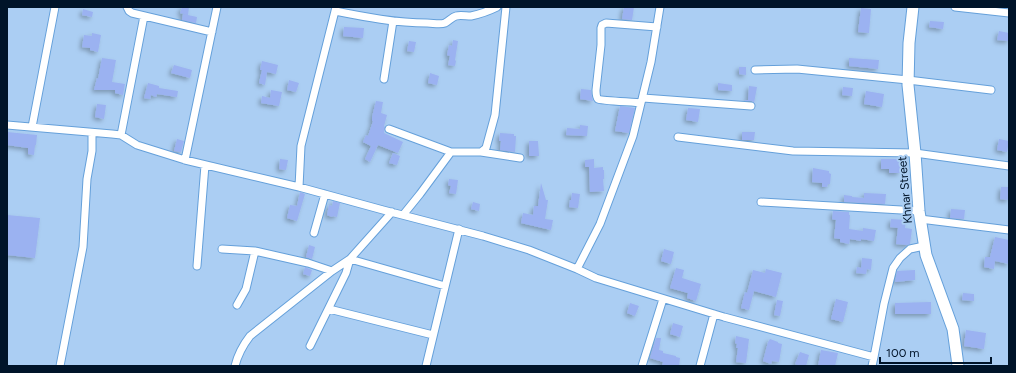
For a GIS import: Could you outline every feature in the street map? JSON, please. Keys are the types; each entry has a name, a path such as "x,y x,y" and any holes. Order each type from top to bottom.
{"street":[{"path":"32,127 55,7"},
{"path":"127,7 129,11 144,16 212,32"},
{"path":"185,160 217,7"},
{"path":"299,187 301,146 335,9 393,21 444,23 455,16 476,15 497,7"},
{"path":"481,152 486,148 495,115 506,7"},
{"path":"578,269 600,224 633,136 651,62 660,7"},
{"name":"Khnar Street","path":"914,7 909,43 908,80 919,215 926,255 953,329 958,366"},
{"path":"956,7 1009,14"},
{"path":"121,135 144,16"},
{"path":"384,79 393,21"},
{"path":"657,27 606,23 602,25 596,90 596,97 598,99 751,106"},
{"path":"755,70 797,69 991,90"},
{"path":"7,125 121,135 137,145 185,160 299,187 484,236 529,250 578,269 596,278 663,299 874,358"},
{"path":"389,128 451,152 481,152 520,158"},
{"path":"60,366 83,247 88,179 92,151 92,133"},
{"path":"678,137 793,151 915,153 1009,166"},
{"path":"403,215 451,152"},
{"path":"197,266 205,165"},
{"path":"314,233 325,194"},
{"path":"761,202 919,215 1009,230"},
{"path":"235,366 237,357 243,345 250,336 332,271 350,259 392,212"},
{"path":"426,366 459,229"},
{"path":"872,366 884,304 893,268 900,258 910,249 924,246"},
{"path":"222,249 255,252 308,263 332,271"},
{"path":"237,305 246,289 255,252"},
{"path":"350,259 445,286"},
{"path":"310,346 329,309 346,272 350,259"},
{"path":"642,366 663,299"},
{"path":"329,309 433,335"},
{"path":"700,366 714,314"}],"building":[{"path":"182,7 189,7 188,15 180,13"},
{"path":"624,7 634,7 632,20 622,19"},
{"path":"861,8 871,9 869,33 858,32"},
{"path":"83,9 93,12 92,17 82,15"},
{"path":"183,14 197,17 196,23 182,20"},
{"path":"930,21 944,22 943,29 929,27"},
{"path":"344,27 364,28 363,38 343,36"},
{"path":"999,31 1009,33 1009,41 997,40"},
{"path":"92,33 101,35 98,52 90,50 90,48 82,47 84,35 92,36"},
{"path":"453,40 458,41 455,66 448,65 450,56 447,55 449,45 452,46"},
{"path":"409,41 416,42 414,52 407,51"},
{"path":"102,58 116,60 112,82 125,84 123,95 115,93 115,90 94,90 97,78 98,79"},
{"path":"849,58 879,60 878,69 849,66"},
{"path":"262,61 278,65 276,74 267,72 265,85 259,83 262,70 260,70"},
{"path":"174,65 192,70 190,78 171,73"},
{"path":"739,67 746,67 746,75 739,74"},
{"path":"430,73 439,76 437,85 428,83"},
{"path":"289,80 299,83 296,92 287,90"},
{"path":"148,83 159,86 159,88 178,91 177,97 157,94 156,97 151,95 150,99 144,98"},
{"path":"718,83 732,85 732,91 718,90"},
{"path":"749,86 757,87 754,103 752,101 745,101 748,100"},
{"path":"843,87 853,88 852,96 842,95"},
{"path":"581,89 591,90 593,101 580,99"},
{"path":"271,90 282,92 279,106 261,103 262,96 270,98"},
{"path":"866,91 884,94 882,107 864,104"},
{"path":"376,101 383,102 381,113 387,115 384,133 403,142 398,153 378,145 370,162 365,159 371,146 363,142 366,135 368,136 373,121 372,117"},
{"path":"97,104 106,105 104,119 95,117"},
{"path":"620,106 635,108 629,133 615,131"},
{"path":"688,108 700,109 698,122 686,120"},
{"path":"580,125 588,126 587,136 566,135 567,128 580,129"},
{"path":"7,132 37,135 34,155 28,154 28,148 7,145"},
{"path":"742,132 755,132 754,140 742,140"},
{"path":"500,133 514,134 514,136 516,136 515,152 500,150"},
{"path":"177,139 184,141 181,152 174,151"},
{"path":"999,139 1009,141 1007,152 997,150"},
{"path":"529,141 538,141 539,156 529,156"},
{"path":"393,153 400,156 397,165 389,163"},
{"path":"280,159 288,160 286,170 279,169"},
{"path":"594,159 594,168 603,167 604,170 604,191 590,192 589,167 585,167 585,160"},
{"path":"881,159 900,159 900,173 889,173 889,169 881,169"},
{"path":"813,168 829,171 831,174 830,184 828,184 827,187 822,187 822,183 812,182"},
{"path":"449,179 458,180 456,194 449,193 451,186 448,185"},
{"path":"541,183 546,200 548,200 545,219 553,220 551,230 521,223 523,213 533,215 534,206 538,206"},
{"path":"1001,187 1009,187 1009,200 1000,199"},
{"path":"300,192 305,194 297,221 287,218 290,205 297,206"},
{"path":"572,193 580,194 578,208 569,207"},
{"path":"864,193 886,194 885,204 844,202 844,195 864,198"},
{"path":"333,201 340,203 337,217 327,215 329,205 332,206"},
{"path":"473,202 480,204 479,211 471,209"},
{"path":"951,209 965,210 964,219 950,218"},
{"path":"833,211 849,212 849,229 863,231 863,228 876,230 874,241 850,239 849,244 840,242 840,239 834,238 836,220 832,219"},
{"path":"7,215 40,218 35,258 7,255"},
{"path":"891,219 906,220 905,228 912,229 910,244 896,244 898,228 890,227"},
{"path":"995,237 1009,240 1009,264 995,261 994,269 984,267 985,257 990,257"},
{"path":"309,245 315,247 312,259 306,257"},
{"path":"664,249 674,252 671,264 661,261"},
{"path":"862,258 872,259 871,270 867,269 866,274 856,273 857,267 861,268"},
{"path":"305,267 312,270 310,276 303,274"},
{"path":"676,268 684,270 682,278 701,284 696,301 687,298 688,293 670,288"},
{"path":"766,269 782,273 776,297 754,291 749,310 741,308 745,292 747,293 753,270 765,273"},
{"path":"915,270 915,280 895,282 897,271"},
{"path":"963,293 974,294 974,301 962,300"},
{"path":"836,299 848,302 843,322 831,319"},
{"path":"777,300 783,301 780,316 774,315"},
{"path":"931,302 931,314 895,314 895,303"},
{"path":"630,303 639,306 635,316 627,313"},
{"path":"673,323 683,326 680,337 670,334"},
{"path":"966,330 986,333 984,349 964,346"},
{"path":"736,336 749,339 746,363 736,362 738,348 736,348 737,344 735,343"},
{"path":"656,338 661,338 659,350 663,351 663,353 680,358 679,366 662,366 663,362 650,358"},
{"path":"770,339 782,344 779,362 772,361 771,364 763,361"},
{"path":"821,350 838,353 835,366 818,366"},
{"path":"800,352 809,355 806,366 795,364"}]}
